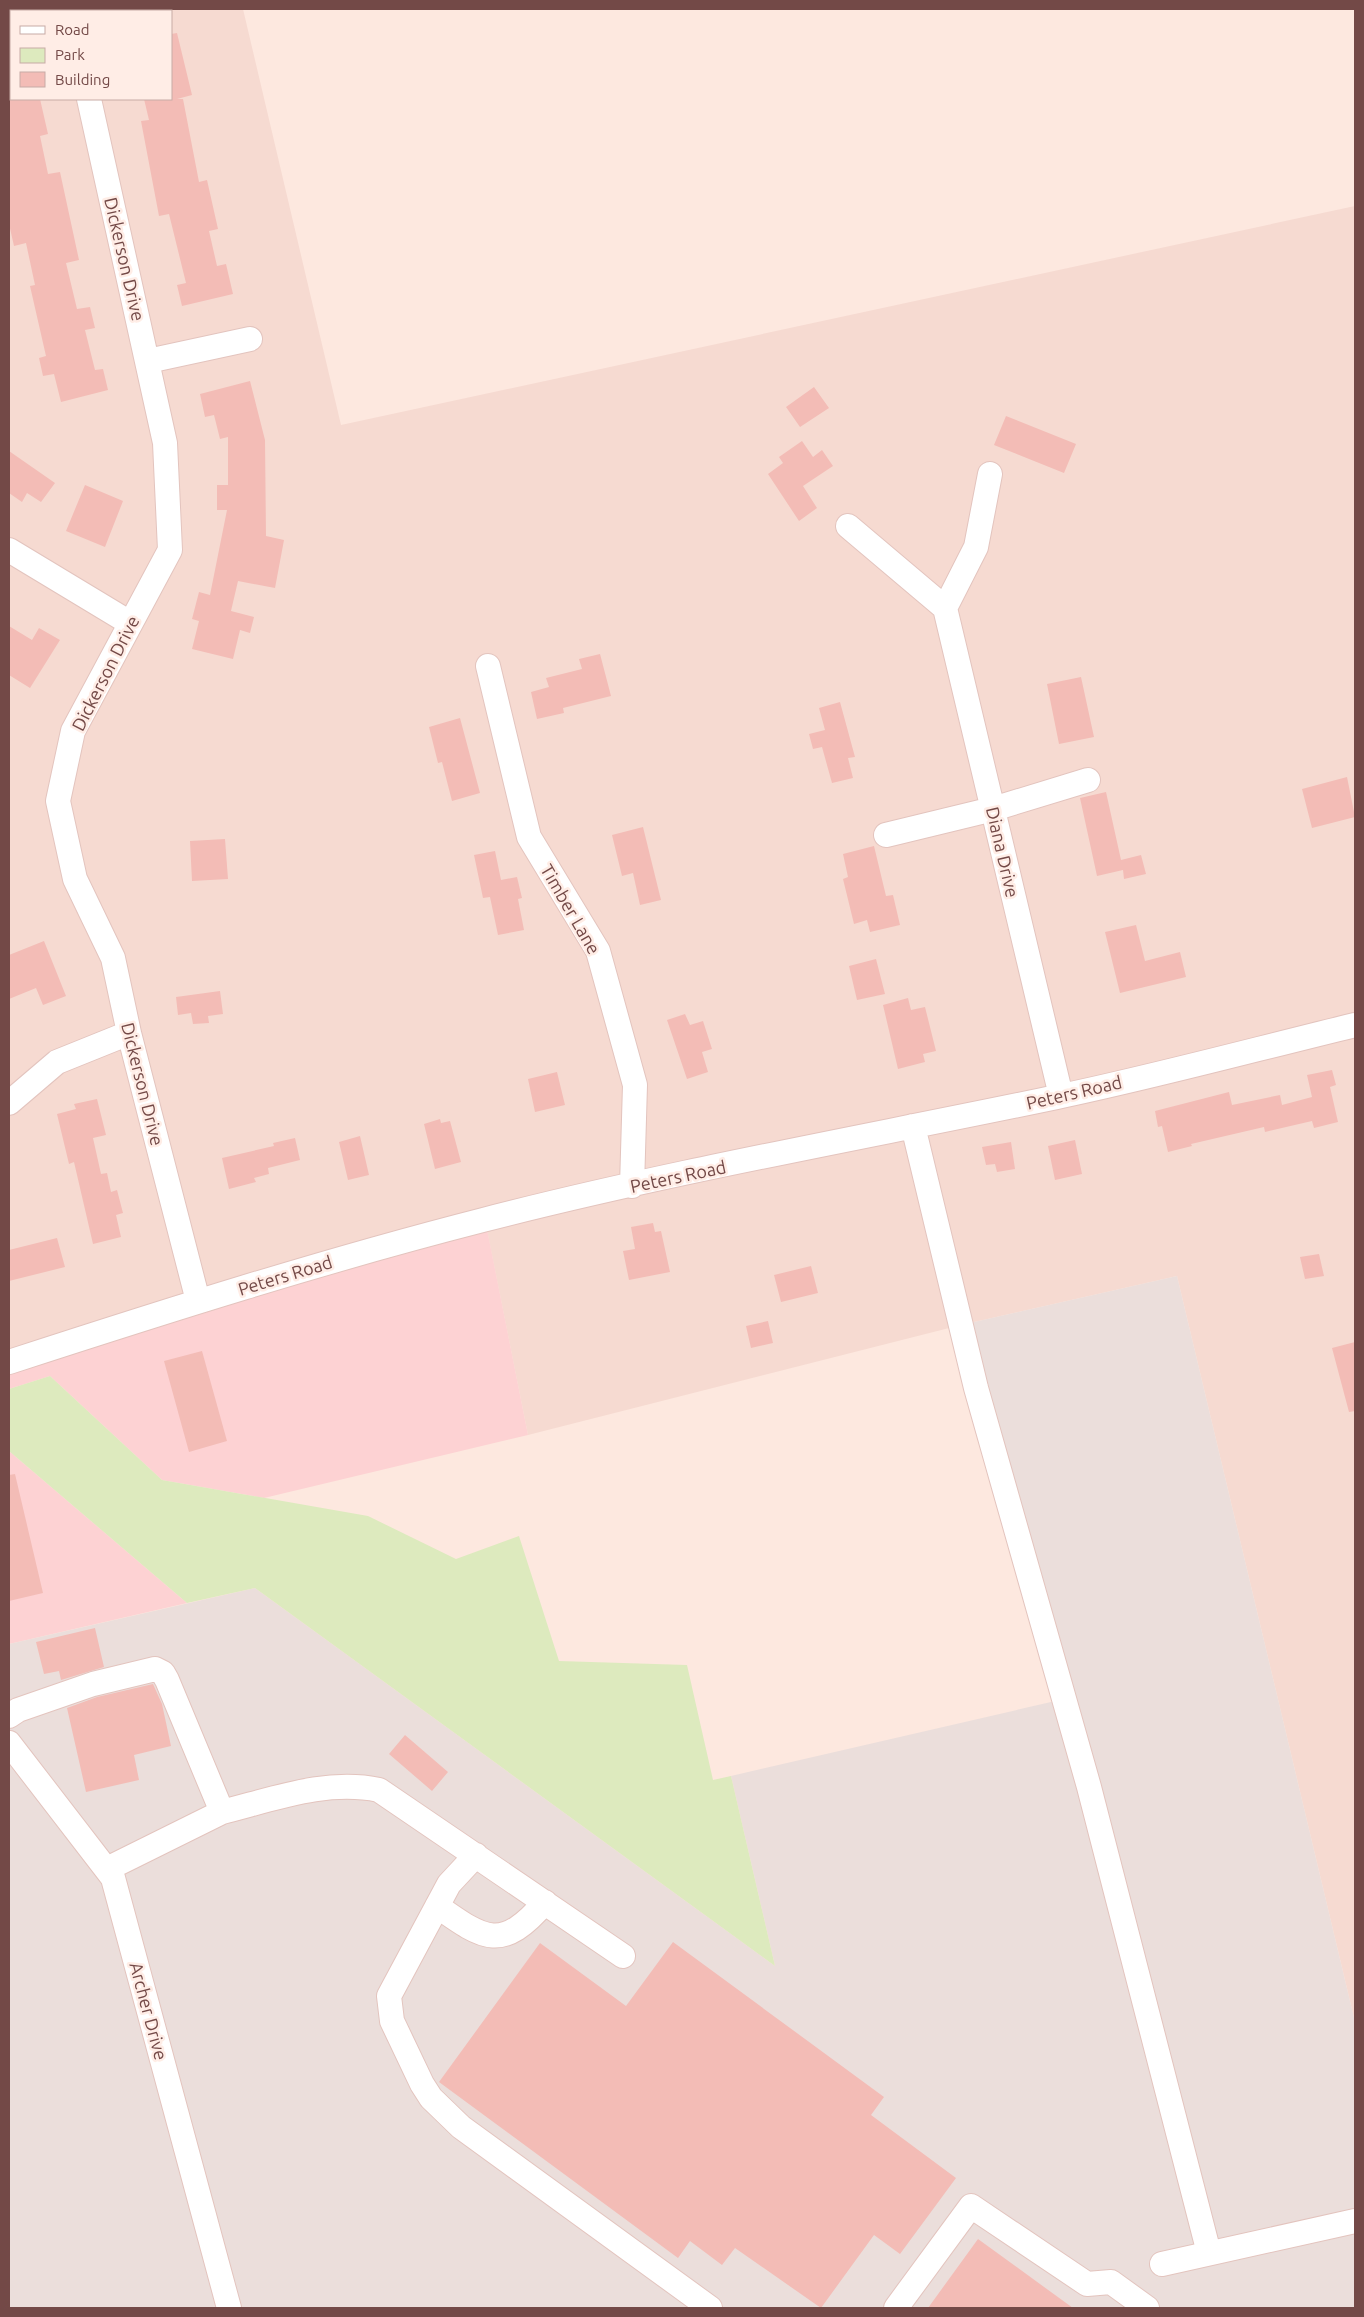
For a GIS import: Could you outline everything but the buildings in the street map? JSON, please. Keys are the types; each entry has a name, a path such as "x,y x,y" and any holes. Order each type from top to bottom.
{"street":[{"name":"Dickerson Drive","path":"89,100 165,443 170,550 73,731 58,801 75,879 113,958 129,1033 198,1301"},
{"path":"148,361 250,339"},
{"path":"848,526 945,608 976,547 990,474"},
{"path":"9,550 130,623"},
{"name":"Diana Drive","path":"945,608 1061,1096"},
{"name":"Timber Lane","path":"488,666 529,837 598,952 635,1084 632,1186"},
{"path":"886,835 993,809 1088,780"},
{"name":"Peters Road","path":"9,1362 198,1301 335,1260 485,1219 632,1186 1061,1096 1355,1025"},
{"path":"9,1103 57,1062 129,1033"},
{"path":"913,1126 976,1388 1089,1787 1210,2253"},
{"path":"9,1716 18,1710 93,1684 155,1669 163,1673 168,1680 222,1812"},
{"name":"Archer Drive","path":"9,1743 113,1878 229,2308"},
{"path":"107,1869 222,1812 301,1792 356,1785 379,1790 476,1854 623,1956"},
{"path":"476,1854 449,1884 389,1996 392,2021 431,2098 461,2127 710,2308"},
{"path":"437,1906 473,1931 491,1936 506,1934 526,1924 545,1902"},
{"path":"896,2308 971,2206 1087,2284 1112,2282 1147,2308"},
{"path":"1162,2264 1355,2221"}],"shaded area":[{"path":"9,9 243,9 341,425 1355,206 1355,2022 1177,1276 961,1325 528,1435 485,1220 9,1362"},
{"path":"485,1219 528,1435 264,1498 162,1480 50,1376 9,1389 9,1362"},
{"path":"1177,1276 1355,2022 1355,2308 9,2308 9,1644 255,1588 775,1966 731,1776 1064,1699 961,1325"},
{"path":"9,1451 187,1603 9,1644"}],"green space":[{"path":"50,1376 162,1480 368,1516 456,1559 519,1536 559,1661 687,1665 713,1780 731,1776 775,1966 255,1588 187,1603 9,1451 9,1389"}]}
